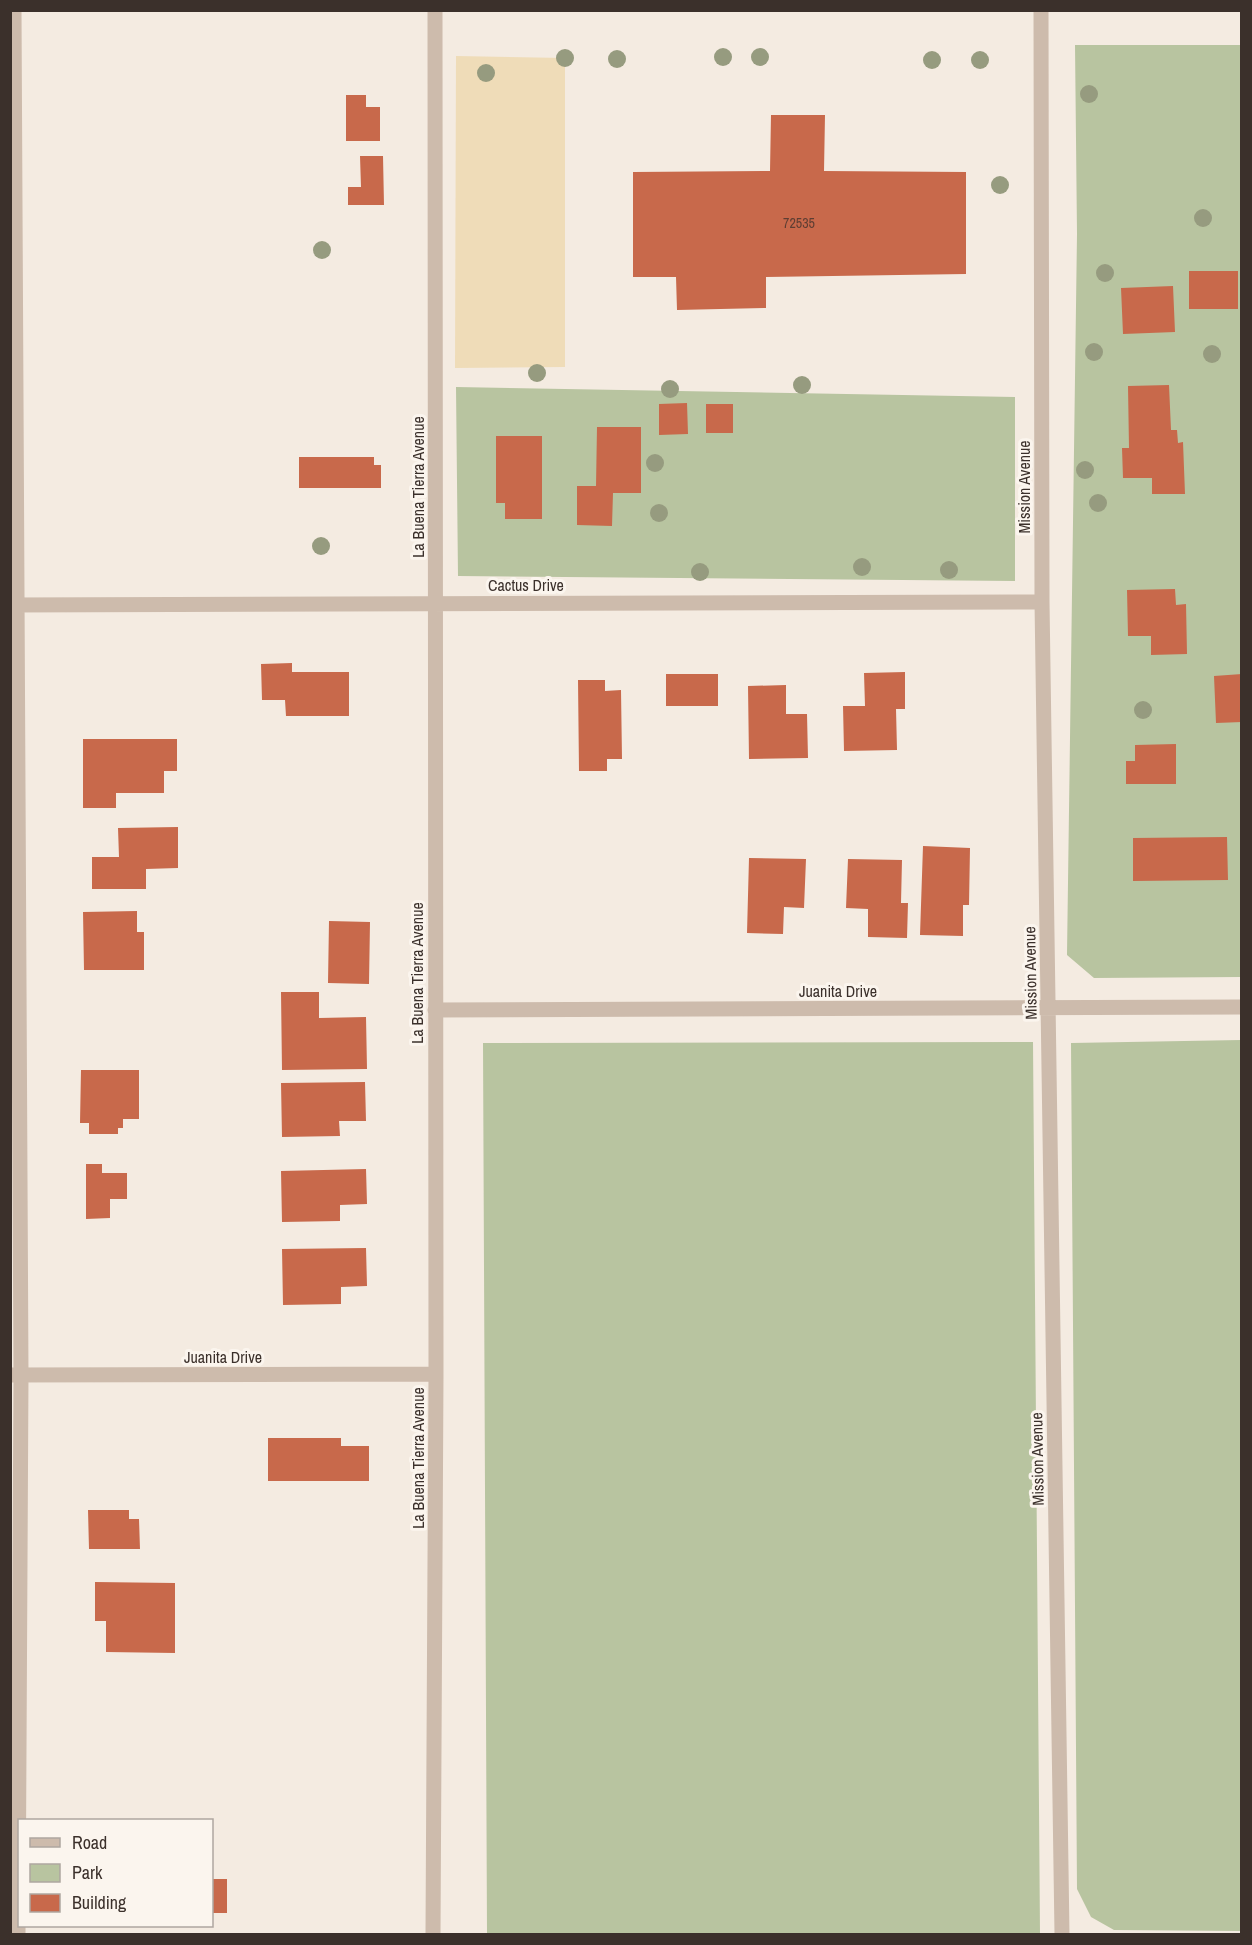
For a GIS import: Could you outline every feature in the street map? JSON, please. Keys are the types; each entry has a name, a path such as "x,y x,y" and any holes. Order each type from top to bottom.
{"street":[{"path":"14,10 18,1935"},
{"name":"La Buena Tierra Avenue","path":"433,1935 436,1374 435,10"},
{"name":"Mission Avenue","path":"1041,10 1042,602 1062,1935"},
{"name":"Cactus Drive","path":"14,605 1042,602"},
{"name":"Juanita Drive","path":"435,1010 1242,1007"},
{"name":"Juanita Drive","path":"16,1375 436,1374"}],"green space":[{"path":"1075,45 1241,45 1241,977 1094,978 1067,955 1077,234"},
{"path":"456,387 1015,397 1015,581 458,576"},
{"path":"1241,1040 1241,1931 1114,1930 1091,1917 1077,1889 1071,1043"},
{"path":"1033,1042 1040,1934 487,1934 483,1043"}],"sand":[{"path":"456,56 565,58 565,367 455,368"}],"building":[{"path":"346,95 366,95 366,107 380,107 380,141 346,141"},
{"path":"771,115 825,115 824,171 966,172 966,274 766,277 766,308 677,310 676,277 633,277 633,172 770,171"},
{"path":"360,156 383,156 384,205 348,205 348,187 361,187"},
{"path":"1189,271 1238,271 1238,309 1189,309"},
{"path":"1173,286 1175,332 1123,334 1121,288"},
{"path":"1169,385 1171,430 1177,430 1178,443 1183,442 1185,494 1152,494 1152,478 1123,478 1122,448 1129,448 1128,386"},
{"path":"687,403 688,434 659,435 659,404"},
{"path":"706,404 733,404 733,433 706,433"},
{"path":"597,427 641,427 641,493 613,493 612,526 577,525 577,486 596,486"},
{"path":"496,436 542,436 542,519 505,519 505,503 496,503"},
{"path":"299,457 374,457 374,465 381,465 381,488 299,488"},
{"path":"1175,589 1176,605 1186,604 1187,654 1151,655 1151,636 1128,636 1127,590"},
{"path":"292,663 292,672 349,672 349,716 286,716 285,700 262,700 261,664"},
{"path":"905,672 905,709 896,709 897,750 844,751 843,706 865,706 864,673"},
{"path":"666,674 718,674 718,706 666,706"},
{"path":"1242,674 1242,722 1216,723 1214,676"},
{"path":"578,680 605,680 605,691 621,690 622,759 607,759 607,771 579,771"},
{"path":"786,685 786,714 807,714 808,758 749,759 748,686"},
{"path":"83,739 177,739 177,771 164,771 164,793 116,793 116,808 83,808"},
{"path":"1176,744 1176,784 1126,784 1126,761 1135,761 1135,745"},
{"path":"178,827 178,868 146,869 146,889 92,889 92,857 119,857 118,828"},
{"path":"1227,837 1228,880 1133,881 1133,838"},
{"path":"923,846 970,848 969,905 963,905 963,936 920,935"},
{"path":"749,858 806,859 804,908 784,907 783,934 747,933"},
{"path":"848,859 902,860 901,903 908,903 907,938 868,937 868,909 846,908"},
{"path":"137,911 137,932 144,932 144,970 84,970 83,912"},
{"path":"329,921 370,922 369,984 328,983"},
{"path":"281,992 319,992 319,1018 366,1017 367,1069 282,1070"},
{"path":"81,1070 139,1070 139,1119 123,1119 123,1128 118,1128 118,1134 89,1134 89,1123 80,1123"},
{"path":"365,1082 366,1121 339,1121 340,1136 282,1137 281,1083"},
{"path":"86,1164 102,1164 102,1173 127,1173 127,1199 110,1199 110,1218 86,1219"},
{"path":"366,1169 367,1204 340,1205 340,1221 282,1222 281,1171"},
{"path":"366,1248 367,1286 341,1287 341,1304 283,1305 282,1249"},
{"path":"268,1438 341,1438 341,1446 369,1446 369,1481 268,1481"},
{"path":"88,1510 129,1510 129,1519 139,1519 140,1549 89,1549"},
{"path":"95,1582 175,1583 175,1653 106,1652 106,1621 95,1621"},
{"path":"213,1879 227,1879 227,1913 213,1913"}]}
